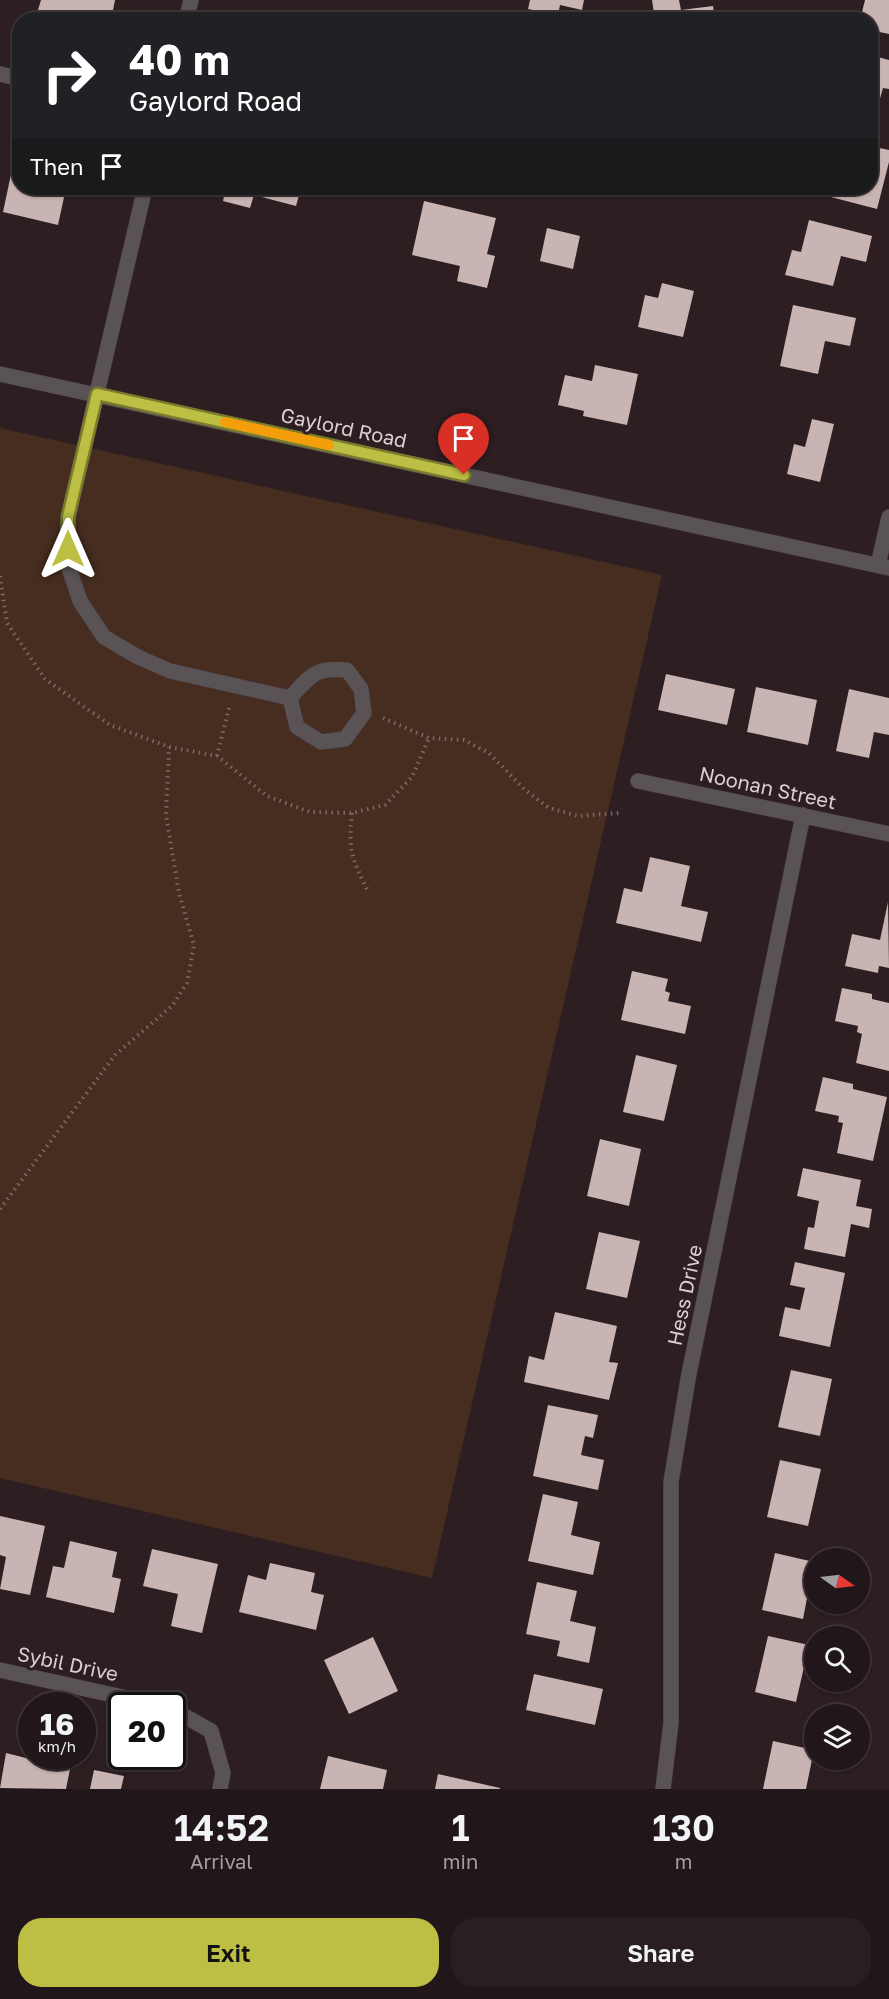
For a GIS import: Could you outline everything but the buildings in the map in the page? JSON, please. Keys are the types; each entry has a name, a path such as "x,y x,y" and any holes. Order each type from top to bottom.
{"street":[{"path":"143,195 68,517 68,565 80,601 104,637 138,657 170,671 290,698"},
{"name":"Gaylord Road","path":"0,374 883,566"},
{"path":"883,566 889,517"},
{"path":"327,668 347,670 361,689 364,713 345,739 321,742 297,727 290,698 310,676 327,668"},
{"name":"Noonan Street","path":"638,781 889,834"},
{"name":"Hess Drive","path":"663,1789 671,1723 671,1482 688,1379 803,815"},
{"name":"Sybil Drive","path":"0,1670 108,1694"},
{"path":"186,1717 211,1731 223,1773 220,1789"}],"path":[{"path":"0,576 7,623 45,679 110,725 169,747 217,756 267,796 310,812 352,813 385,805 412,777 429,738"},
{"path":"217,756 235,687"},
{"path":"364,713 392,720 429,738 464,740 489,753 524,789 549,808 578,816 619,813"},
{"path":"0,1209 115,1055 172,1006 187,983 194,945 179,894 166,815 169,747"},
{"path":"352,813 349,845 352,860 369,893"}],"shaded area":[{"path":"0,428 662,575 432,1578 0,1478"}],"slow traffic":[{"path":"225,422 329,445"}],"route":[{"path":"68,549 68,517 97,394 464,475"}]}
